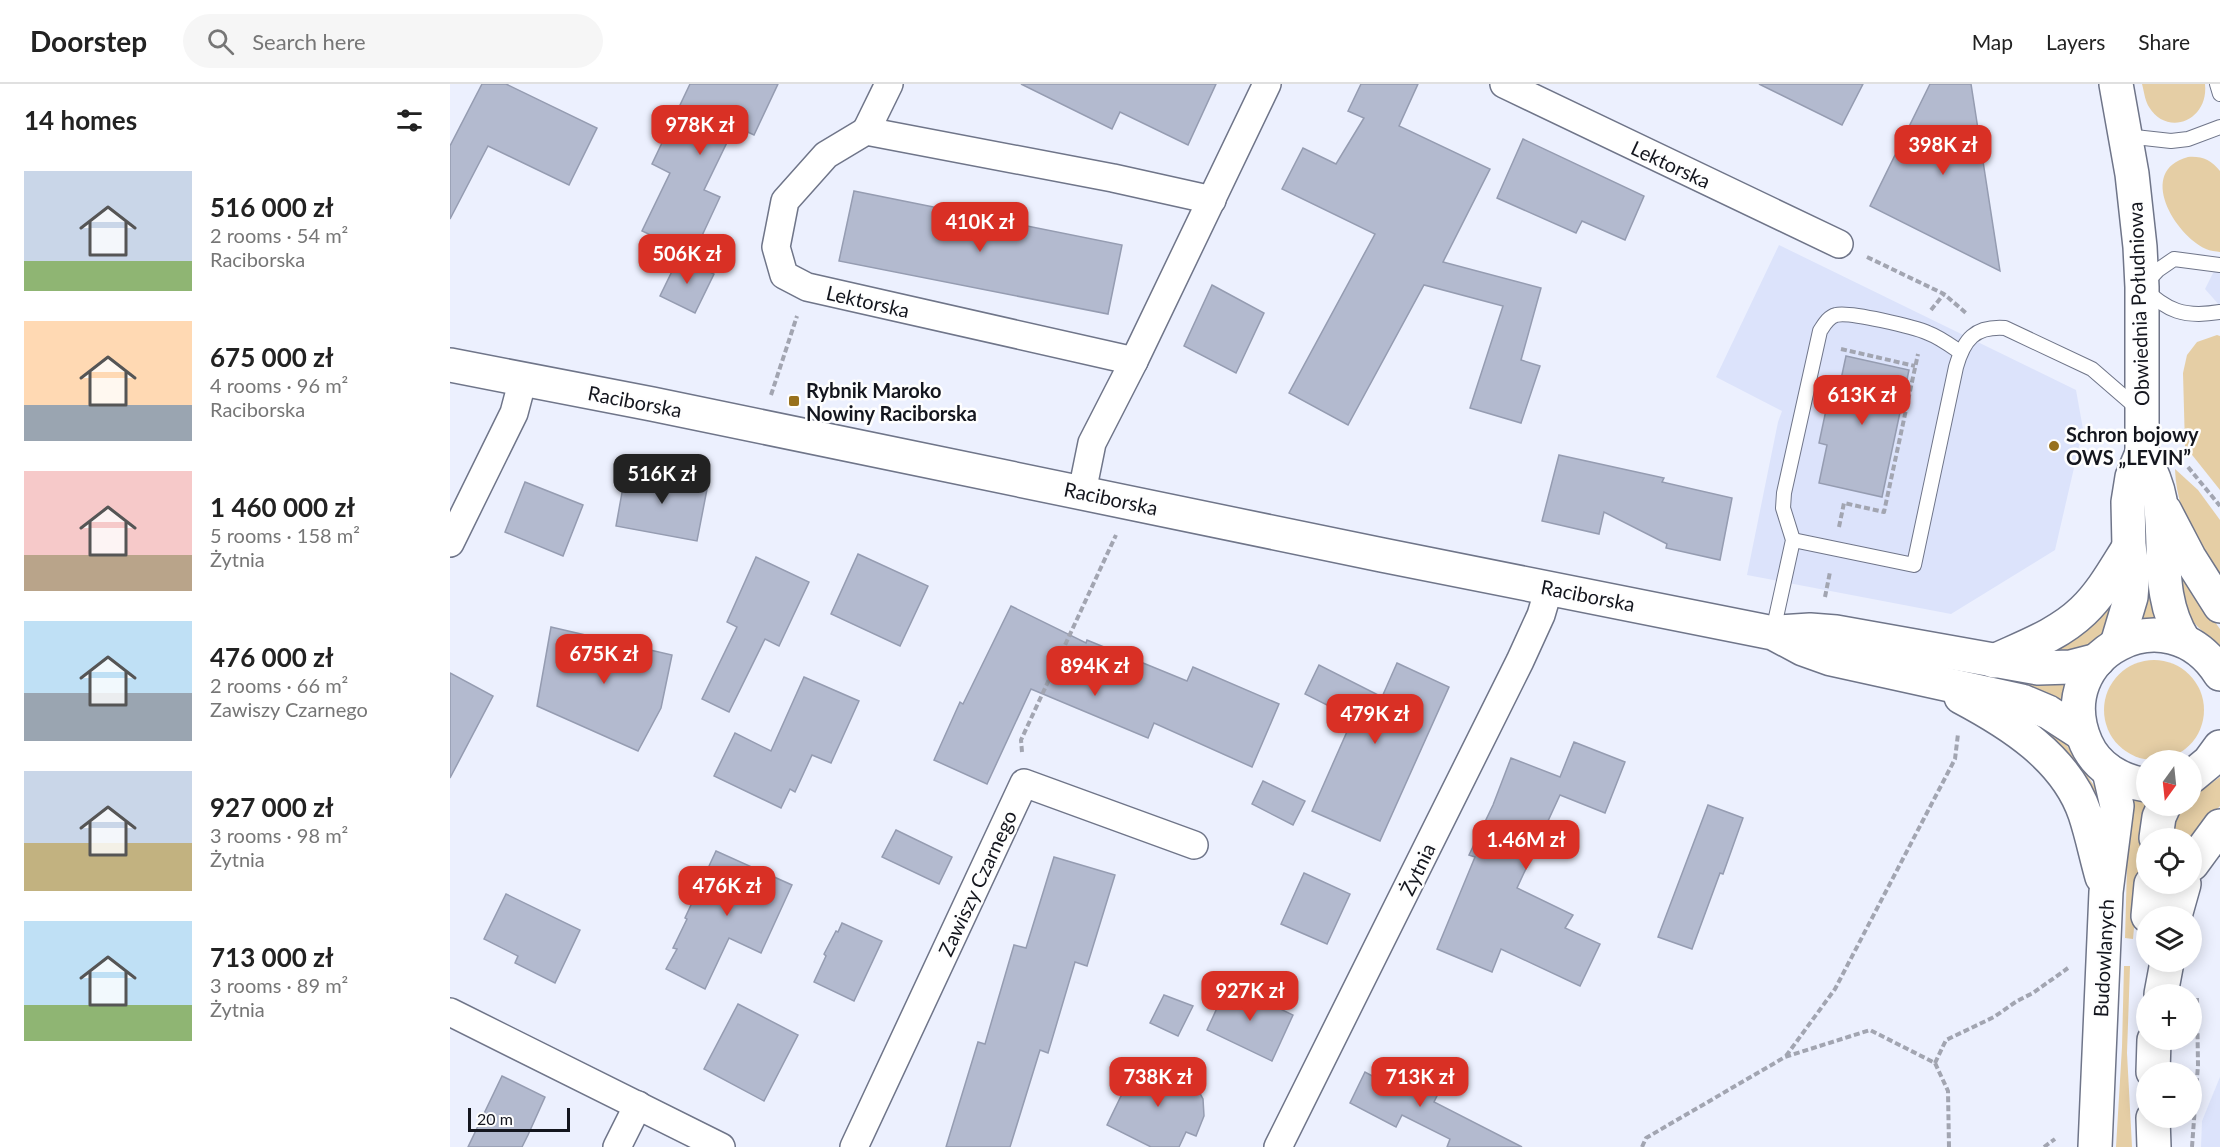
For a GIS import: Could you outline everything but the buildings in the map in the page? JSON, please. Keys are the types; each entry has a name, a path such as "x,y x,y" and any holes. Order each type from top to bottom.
{"main road":[{"name":"Obwiednia Południowa","path":"2082,734 2078,718 2079,697 2086,677 2107,652 2131,597 2133,572 2129,547 2128,502 2132,477 2142,453 2142,287 2136,202 2116,84"},
{"name":"Raciborska","path":"450,365 761,426 1773,633 1810,630 1836,632 2048,669 2071,667 2133,638 2147,635 2162,635 2184,641"},
{"name":"Obwiednia Południowa","path":"2142,453 2156,480 2160,501 2164,584 2169,609 2184,641"},
{"path":"2160,501 2189,557 2220,606"},
{"path":"1994,661 2042,639 2083,611 2102,589 2129,547"},
{"name":"Raciborska","path":"1773,633 1803,649 1831,659 2022,701 2048,712 2082,734"},
{"path":"2184,641 2203,653 2220,674"},
{"path":"1930,681 2009,725 2050,760 2070,786 2085,813 2106,892"},
{"path":"2082,734 2093,754 2109,771 2136,784"},
{"name":"Budowlanych","path":"2095,1147 2106,892 2117,806 2109,771"},
{"path":"2202,850 2220,826"},
{"path":"2153,1128 2154,1147"}],"street":[{"path":"889,84 866,131 1113,178 1212,201"},
{"path":"1082,492 1092,443 1212,201 1267,84"},
{"name":"Lektorska","path":"1504,84 1553,95 1839,244"},
{"name":"Lektorska","path":"866,131 826,155 785,201 776,247 784,275 807,287 1134,361"},
{"path":"450,543 514,413 523,379"},
{"name":"Żytnia","path":"1278,1147 1520,661 1541,615 1549,588"},
{"path":"1024,783 1194,845"},
{"name":"Zawiszy Czarnego","path":"854,1147 1024,783"},
{"path":"450,1012 721,1147"},
{"path":"617,1147 638,1105"}],"lane":[{"path":"2217,84 2220,94"},
{"path":"2126,136 2171,141 2188,139 2220,127"},
{"path":"2220,265 2174,259 2158,270 2142,287 2156,301 2174,311 2220,312"},
{"path":"1773,633 1793,540 1784,514 1784,493 1820,331 1828,320 1837,314 1860,317 1922,331 1960,352"},
{"path":"1793,540 1914,565 1960,352 1966,342 1976,333 1993,327 2005,328 2092,369 2142,413"}],"path":[{"path":"761,426 807,287"},
{"path":"1824,601 1844,503 1884,512 1922,331 1929,313 1944,294"},
{"path":"1841,350 1915,366"},
{"path":"2184,461 2220,506"},
{"path":"1024,783 1021,740 1118,531"},
{"path":"1785,1057 1835,989 1955,759 1958,731"},
{"path":"1935,1063 1946,1040 1994,1017 2068,968"},
{"path":"1642,1147 1646,1138 1785,1057 1870,1030 1935,1063 1948,1091 1948,1147"},
{"path":"2192,1147 2198,1050"},
{"path":"2044,1147 2055,1139"}],"shaded area":[{"path":"2142,84 2205,84 2204,97 2194,115 2185,121 2176,123 2166,121 2157,116 2149,107"},
{"path":"2188,157 2206,160 2220,171 2220,252 2208,250 2194,242 2183,231 2166,203 2163,189 2165,175 2173,164"},
{"path":"1779,245 2076,390 2083,429 2055,550 1951,614 1747,575 1782,411 1716,377"},
{"path":"2220,259 2220,306 2205,289"},
{"path":"2220,336 2220,490 2185,446 2183,373 2187,355 2197,342"},
{"path":"2175,469 2198,490 2220,520 2220,580 2203,555 2189,528 2179,499"},
{"path":"2141,472 2158,620 2140,621"},
{"path":"2181,578 2220,629 2220,646 2190,618 2184,602"},
{"path":"2115,596 2104,633 2082,647 2069,651 2056,651"},
{"path":"2144,661 2164,661 2182,669 2195,682 2203,700 2203,720 2200,729 2183,750 2136,750 2135,756 2126,751 2113,738 2105,720 2105,700 2113,682 2126,669"},
{"path":"1944,663 2067,683 2064,704 1942,671"},
{"path":"2024,716 2064,741 2095,787 2098,803"},
{"path":"2220,777 2220,806 2200,828 2172,828 2176,816 2202,816 2202,790"},
{"path":"2129,798 2136,799 2136,816 2145,816 2143,828 2136,828 2137,894 2133,939 2125,938"},
{"path":"2124,966 2130,966 2127,1053 2132,1147 2116,1147 2122,1047"},
{"path":"2220,1077 2220,1147 2201,1147 2202,1121"}],"place":[{"name":"Rybnik Maroko Nowiny Raciborska","path":"794,401"},
{"name":"Schron bojowy OWS „LEVIN”","path":"2054,446"}]}
